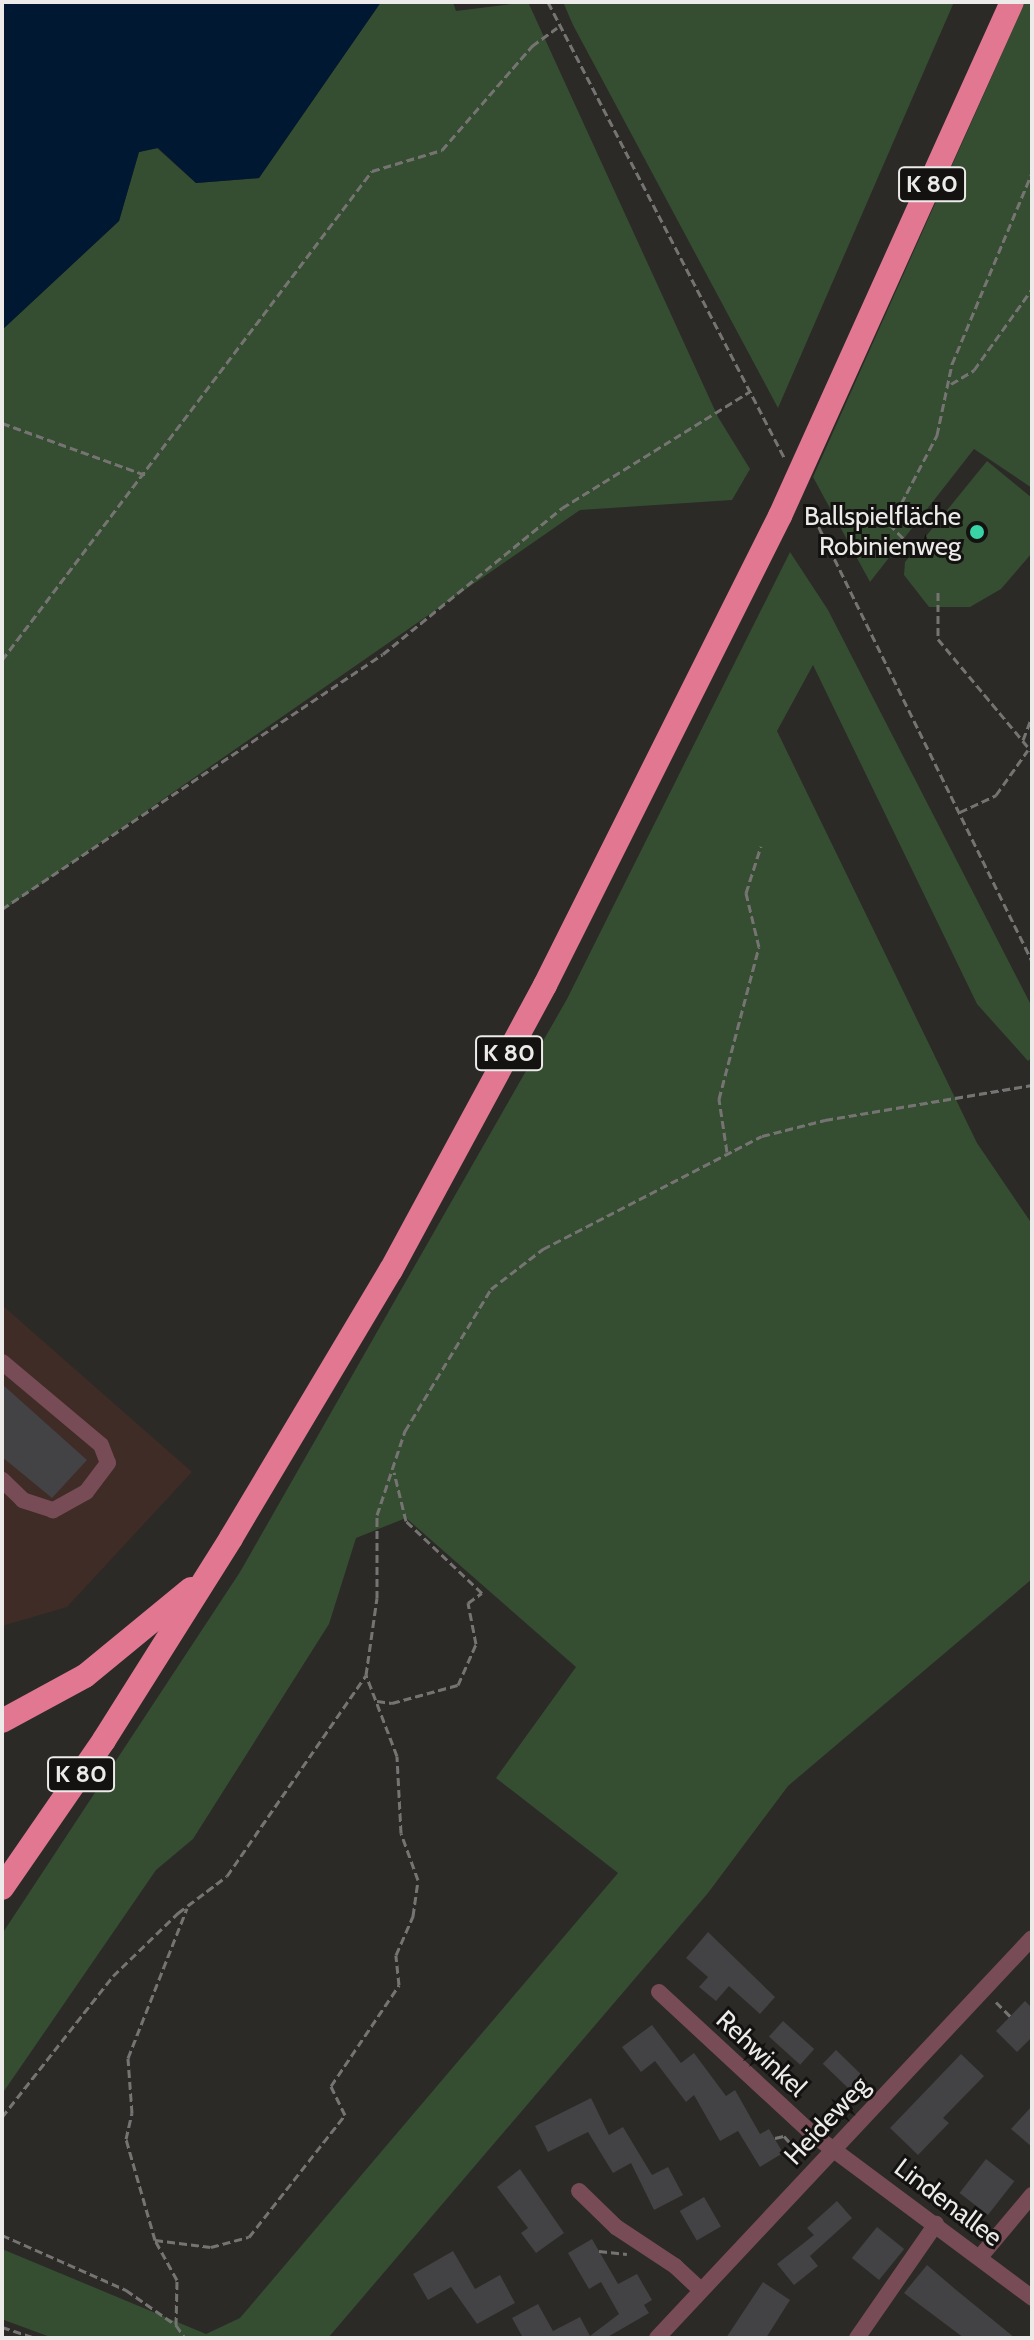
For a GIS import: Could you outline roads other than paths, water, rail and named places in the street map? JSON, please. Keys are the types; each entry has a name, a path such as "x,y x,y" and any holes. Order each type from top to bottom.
{"highway":[{"name":"K 80","path":"2,1888 208,1574 398,1257 640,800 838,393 1012,2"},
{"path":"2,1721 85,1676 208,1574"}],"street":[{"path":"2,1362 101,1445 108,1463 86,1492 53,1510 23,1500 2,1480"},
{"name":"Heideweg","path":"657,2338 1032,1938"},
{"name":"Rehwinkel","path":"659,1992 833,2149"},
{"name":"Lindenallee","path":"833,2149 1032,2298"},
{"path":"579,2191 616,2227 675,2266 701,2290"},
{"path":"980,2257 1032,2195"},
{"path":"857,2338 936,2224"}],"water":[{"path":"2,2 381,2 259,178 196,183 158,148 139,152 119,221 2,330"}],"place":[{"name":"Ballspielfläche Robinienweg","path":"977,532"}]}
